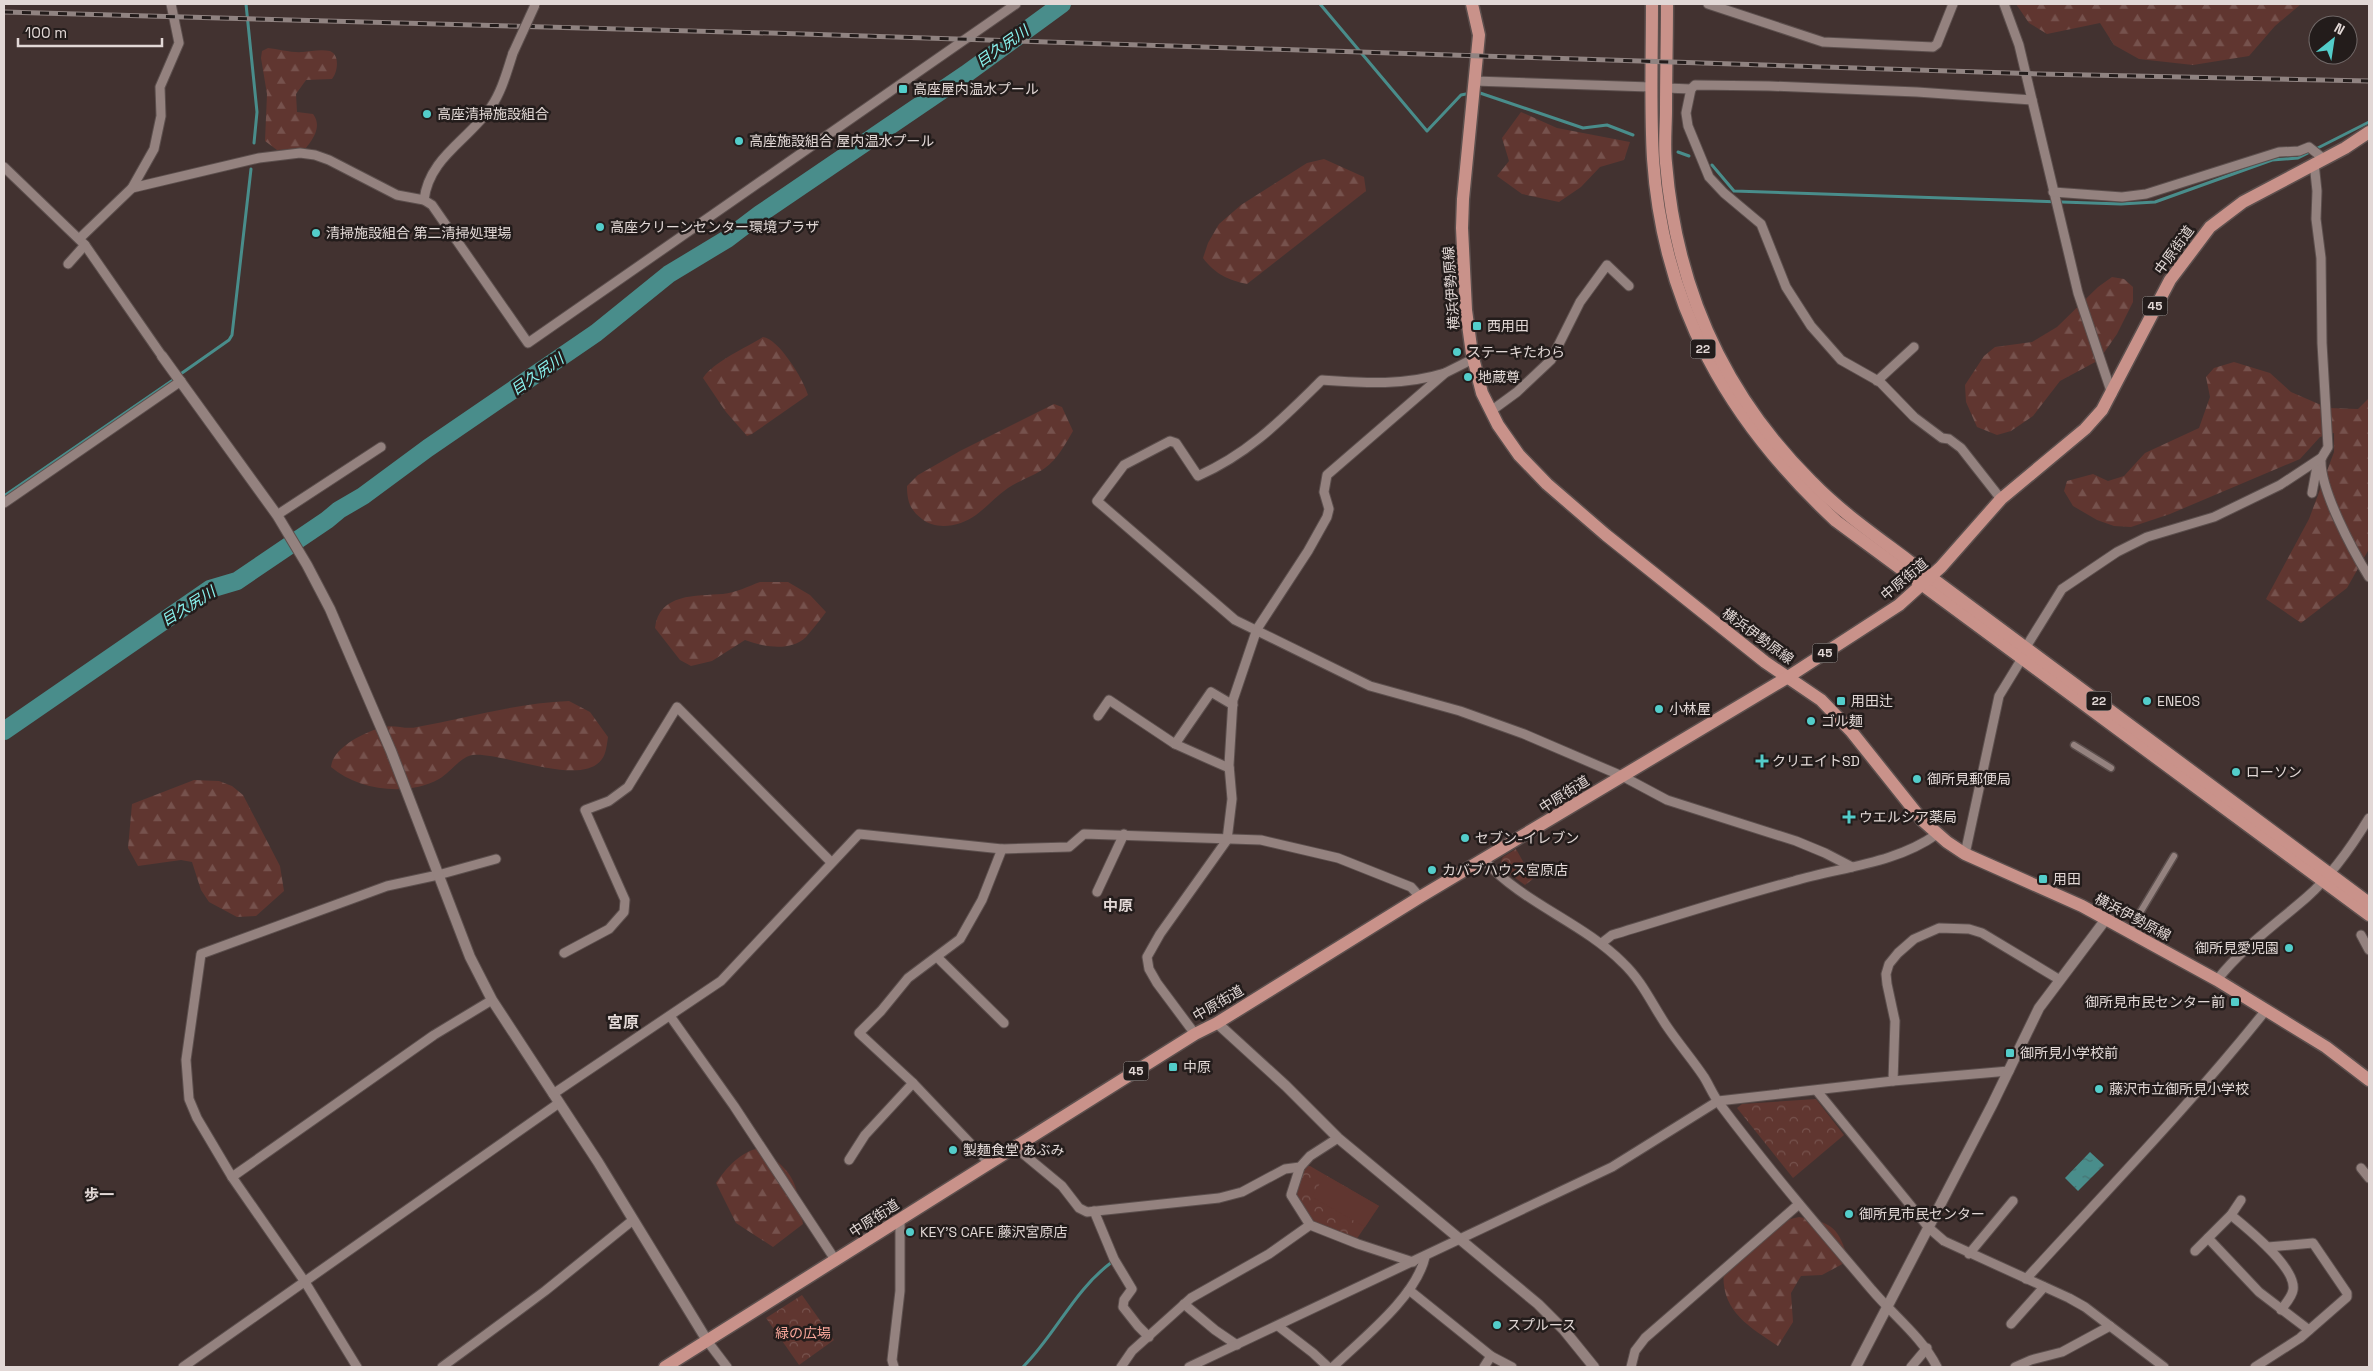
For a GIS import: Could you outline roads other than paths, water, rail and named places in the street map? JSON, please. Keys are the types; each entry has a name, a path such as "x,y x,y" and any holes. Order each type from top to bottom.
{"main road":[{"name":"横浜伊勢原線","path":"1472,4 1478,35 1462,228 1466,310 1473,359 1482,393 1519,455 1547,484 1606,535 1719,626 1821,700 1838,716 1912,808 1937,834 1966,854 2026,880 2106,919 2217,980 2326,1047 2369,1080"},
{"name":"22","path":"1652,4 1650,87 1653,160 1670,265 1689,318 1708,361 1743,418 1804,491 1836,521 2026,647 2326,878 2369,915"},
{"name":"22","path":"1667,4 1666,162 1672,211 1682,265 1699,316 1716,351 1752,412 1784,453 1807,477 1846,512 2021,660 2326,878 2369,903"},
{"name":"中原街道","path":"666,1367 1195,1034 1217,1023 1420,897 1788,677 1899,605 1927,581 2001,499 2085,429 2102,410 2170,280 2199,240 2222,217 2243,202 2369,132"}],"street":[{"path":"68,264 82,241 132,188 154,149 161,116 160,87 179,43 171,4"},
{"path":"424,200 429,176 491,108 535,4"},
{"path":"132,188 259,158 300,152 315,154 397,195 424,200 432,205 528,343 1016,4"},
{"path":"1708,4 1823,42 1933,47 1937,44 1952,4"},
{"path":"2004,4 2019,45 2078,293 2112,394"},
{"path":"2001,499 1961,448 1949,439 1942,438 1914,417 1877,380 1841,360 1811,326 1786,287 1761,224 1724,193 1710,177 1688,126 1686,113 1691,89 1695,85 1769,86 2032,100"},
{"path":"1474,89 1650,87"},
{"path":"1666,88 1691,89"},
{"path":"2053,193 2122,197 2146,194 2279,152 2299,151 2309,147 2319,159 2316,219 2321,258 2322,343 2328,447 2317,466 2312,493"},
{"path":"4,167 82,241 278,517 299,551 330,608 349,650 470,957 492,1000 633,1220 708,1342 727,1367"},
{"path":"1491,411 1517,392 1551,360 1580,302 1607,265 1629,286"},
{"path":"1877,380 1914,348"},
{"path":"1473,359 1430,378 1377,384 1322,380 1247,450 1223,465 1198,476 1176,442 1170,441 1124,465 1097,501 1176,567 1217,606 1235,620 1257,628 1370,686 1460,711 1524,734 1622,776 1667,800 1796,841 1852,867"},
{"path":"1195,1034 1157,983 1149,968 1147,957 1160,934 1227,840 1232,799 1229,768 1233,705 1257,628 1308,551 1327,517 1329,509 1324,492 1327,475 1445,373"},
{"path":"4,503 180,381"},
{"path":"278,517 381,447"},
{"path":"2321,458 2324,484 2329,498 2369,577"},
{"path":"2026,647 2062,589 2117,552 2147,537 2214,518 2280,485 2321,458"},
{"path":"1966,854 1999,696 2021,660"},
{"path":"1175,744 1211,692 1233,705"},
{"path":"1098,716 1109,700 1175,744 1229,768"},
{"path":"564,953 609,929 624,912 625,900 585,810 609,801 628,786 678,707 830,862"},
{"path":"2074,745 2112,768"},
{"path":"2217,980 2253,941 2308,896 2326,878 2356,841 2369,818"},
{"path":"553,1094 721,982 767,935 830,862 858,834 1002,849 1069,847 1084,834 1262,840 1338,858 1411,888 1420,897"},
{"path":"1097,892 1124,834"},
{"path":"1603,942 1612,935 1621,932 1792,881 1852,867 1922,845 1937,834"},
{"path":"989,1162 913,1083 859,1033 881,1011 908,978 960,939 982,900 1002,849"},
{"path":"2129,931 2174,856"},
{"path":"357,1367 305,1282 232,1177 197,1118 189,1099 186,1060 201,954 387,886 438,876 496,859"},
{"path":"1484,860 1513,886 1550,912 1603,942 1626,965 1646,990 1665,1024 1704,1077 1718,1101 1799,1204 1887,1308 1927,1348 1938,1367"},
{"path":"1856,1367 2009,1071 2039,1008 2106,919"},
{"path":"1894,1080 1895,1021 1886,974 1891,961 1914,939 1939,928 1969,929 1982,933 2060,980"},
{"path":"2361,935 2369,950"},
{"path":"937,957 1004,1023"},
{"path":"232,1177 434,1035 492,1000"},
{"path":"2026,1279 2147,1146 2178,1115 2266,1010"},
{"path":"670,1016 734,1106 836,1261"},
{"path":"1217,1023 1286,1086 1338,1138 1538,1304 1564,1330 1594,1367"},
{"path":"1189,1367 1617,1165 1704,1108 1718,1101 1817,1091 1894,1080 2009,1071"},
{"path":"849,1160 865,1135 913,1083"},
{"path":"1817,1091 1928,1228 1944,1241 2085,1308 2164,1367"},
{"path":"183,1367 559,1103"},
{"path":"1338,1138 1310,1156 1300,1168 1291,1195 1310,1225 1358,1244 1413,1262"},
{"path":"1015,1146 1062,1186 1079,1208 1087,1212 1219,1198 1242,1192 1285,1169 1300,1168"},
{"path":"2361,1168 2369,1176"},
{"path":"2195,1251 2232,1215 2241,1200"},
{"path":"1969,1254 2013,1201"},
{"path":"1631,1367 1635,1352 1645,1338 1799,1204"},
{"path":"1094,1211 1114,1259 1132,1289 1124,1300 1123,1307 1149,1337"},
{"path":"2232,1215 2278,1257 2292,1282 2294,1289 2281,1310"},
{"path":"442,1367 545,1290 633,1220"},
{"path":"894,1367 892,1360 900,1291 900,1220"},
{"path":"1121,1367 1132,1351 1184,1304 1211,1285 1269,1254 1310,1225"},
{"path":"2208,1238 2252,1285 2281,1310 2309,1330"},
{"path":"2255,1367 2273,1358 2309,1330 2347,1297 2348,1293 2313,1243 2268,1247"},
{"path":"1332,1367 1409,1290 1419,1275 1425,1257"},
{"path":"2011,1324 2044,1287"},
{"path":"1409,1290 1491,1356 1512,1367"},
{"path":"1184,1304 1215,1330 1237,1345"},
{"path":"1278,1326 1328,1367"},
{"path":"2016,1367 2031,1360 2069,1349 2110,1326"},
{"path":"1911,1367 1927,1348"},
{"path":"1484,1367 1491,1356"}],"water":[{"path":"2090,1152 2104,1165 2078,1191 2065,1178"}],"waterway":[{"path":"246,4 257,112 254,143"},
{"name":"目久尻川","path":"4,731 210,589 237,581 339,510 363,496 428,448 596,333 669,274 727,239 760,214 966,74 1062,4"},
{"path":"1320,4 1427,131 1461,95 1466,94"},
{"path":"1480,93 1583,128 1607,125 1633,135"},
{"path":"1712,165 1734,191 2121,204 2155,202 2272,160 2298,158 2369,122"},
{"path":"1678,152 1689,156"},
{"path":"182,373 229,340 232,335 251,169"},
{"path":"4,496 173,380"},
{"path":"1023,1367 1087,1286 1112,1262"}],"railway":[{"path":"4,12 803,34 2040,74 2369,81"}],"place":[{"name":"高座屋内温水プール","path":"903,89"},
{"name":"高座清掃施設組合","path":"427,114"},
{"name":"高座施設組合 屋内温水プール","path":"739,141"},
{"name":"高座クリーンセンター環境プラザ","path":"600,227"},
{"name":"清掃施設組合 第二清掃処理場","path":"316,233"},
{"name":"西用田","path":"1477,326"},
{"name":"ステーキたわら","path":"1457,352"},
{"name":"地蔵尊","path":"1468,377"},
{"name":"用田辻","path":"1841,701"},
{"name":"ENEOS","path":"2147,701"},
{"name":"小林屋","path":"1659,709"},
{"name":"ゴル麺","path":"1811,721"},
{"name":"クリエイトSD","path":"1762,761"},
{"name":"ローソン","path":"2236,772"},
{"name":"御所見郵便局","path":"1917,779"},
{"name":"ウエルシア薬局","path":"1849,817"},
{"name":"セブン-イレブン","path":"1465,838"},
{"name":"カバブハウス宮原店","path":"1432,870"},
{"name":"用田","path":"2043,879"},
{"name":"御所見愛児園","path":"2289,948"},
{"name":"御所見市民センター前","path":"2235,1002"},
{"name":"御所見小学校前","path":"2010,1053"},
{"name":"中原","path":"1173,1067"},
{"name":"藤沢市立御所見小学校","path":"2099,1089"},
{"name":"製麺食堂 あぶみ","path":"953,1150"},
{"name":"御所見市民センター","path":"1849,1214"},
{"name":"KEY’S CAFE 藤沢宮原店","path":"910,1232"},
{"name":"スプルース","path":"1497,1325"}],"district":[{"name":"中原","path":"1118,905"},
{"name":"宮原","path":"623,1022"},
{"name":"歩一","path":"99,1194"}],"park label":[{"name":"緑の広場","path":"803,1333"}]}
